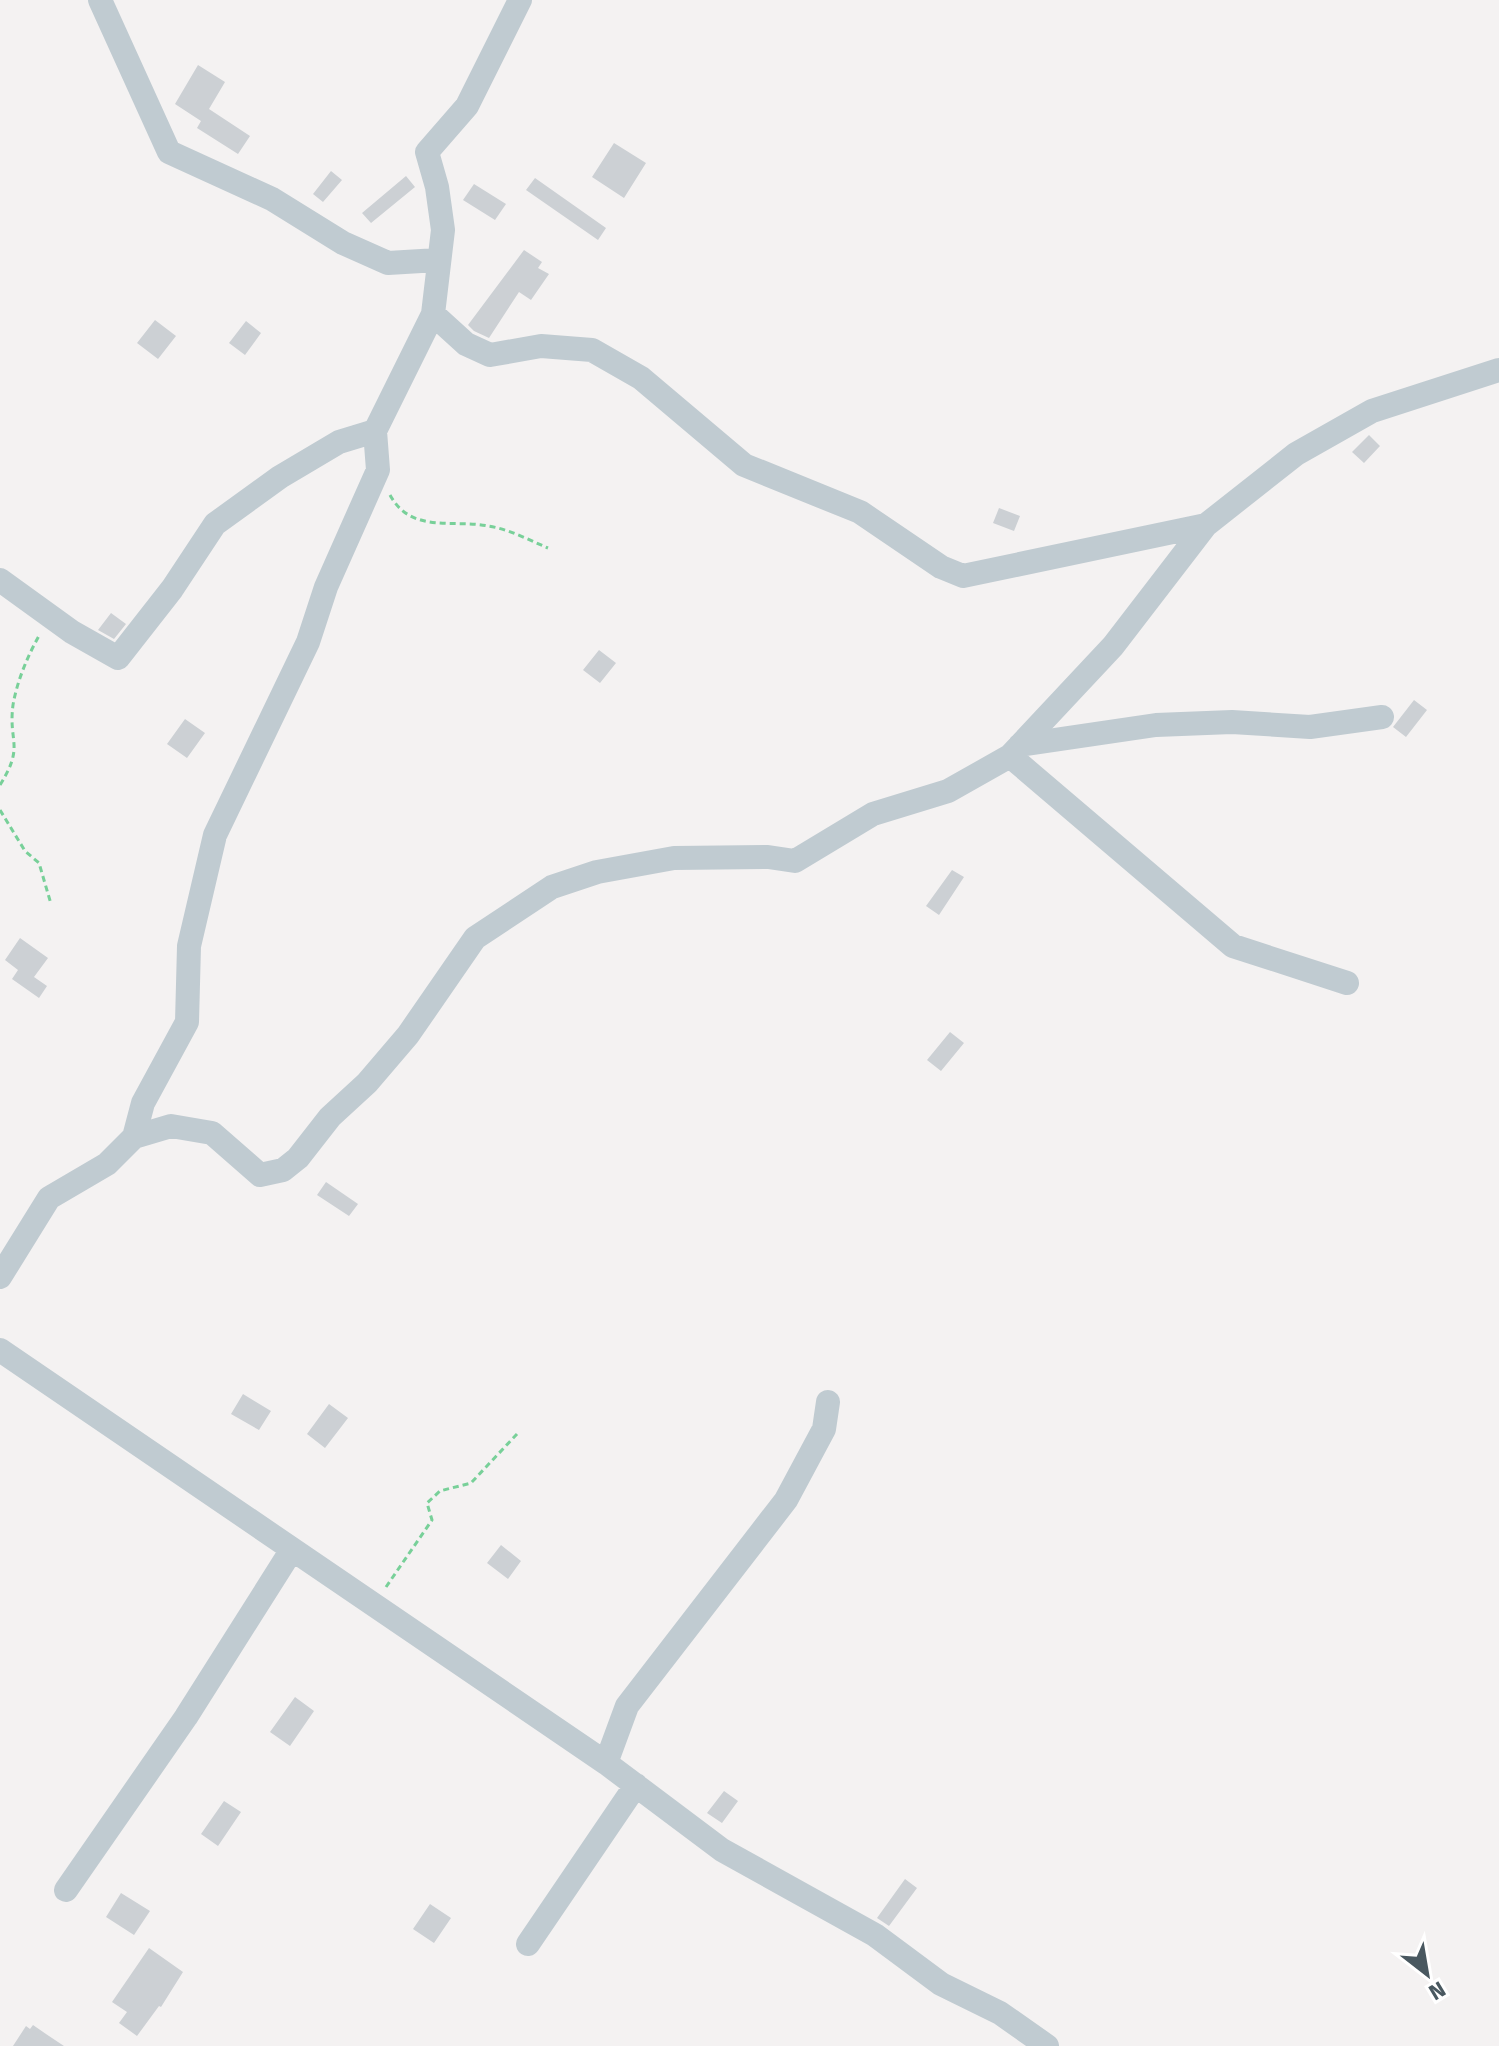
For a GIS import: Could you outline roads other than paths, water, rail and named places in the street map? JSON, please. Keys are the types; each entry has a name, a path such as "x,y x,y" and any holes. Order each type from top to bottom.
{"street":[{"path":"100,0 169,152 272,199 343,243 388,263 438,260"},
{"path":"134,1137 143,1103 187,1022 189,946 206,860 215,835 308,642 326,587 378,470 375,431 433,314 443,230 437,187 427,152 467,106 520,0"},
{"path":"433,314 466,344 490,355 541,346 592,350 641,378 744,465 860,512 941,567 963,576 1206,525"},
{"path":"0,1277 49,1198 107,1164 134,1137 171,1126 212,1133 260,1175 283,1170 298,1158 330,1117 367,1083 408,1035 475,938 552,887 597,872 674,858 768,857 795,861 873,814 948,791 1015,750 1113,646 1206,525 1296,454 1372,411 1499,370"},
{"path":"0,580 50,616 118,658 172,589 215,524 280,477 339,442 375,431"},
{"path":"1015,750 1156,725 1232,722 1310,727 1382,717"},
{"path":"1015,750 1233,946 1347,983"},
{"path":"0,1350 606,1763 722,1850 875,1935 941,1984 1000,2013 1047,2046"},
{"path":"606,1763 627,1706 786,1500 824,1429 828,1402"},
{"path":"66,1890 186,1717 291,1551"},
{"path":"528,1944 636,1785"}]}
